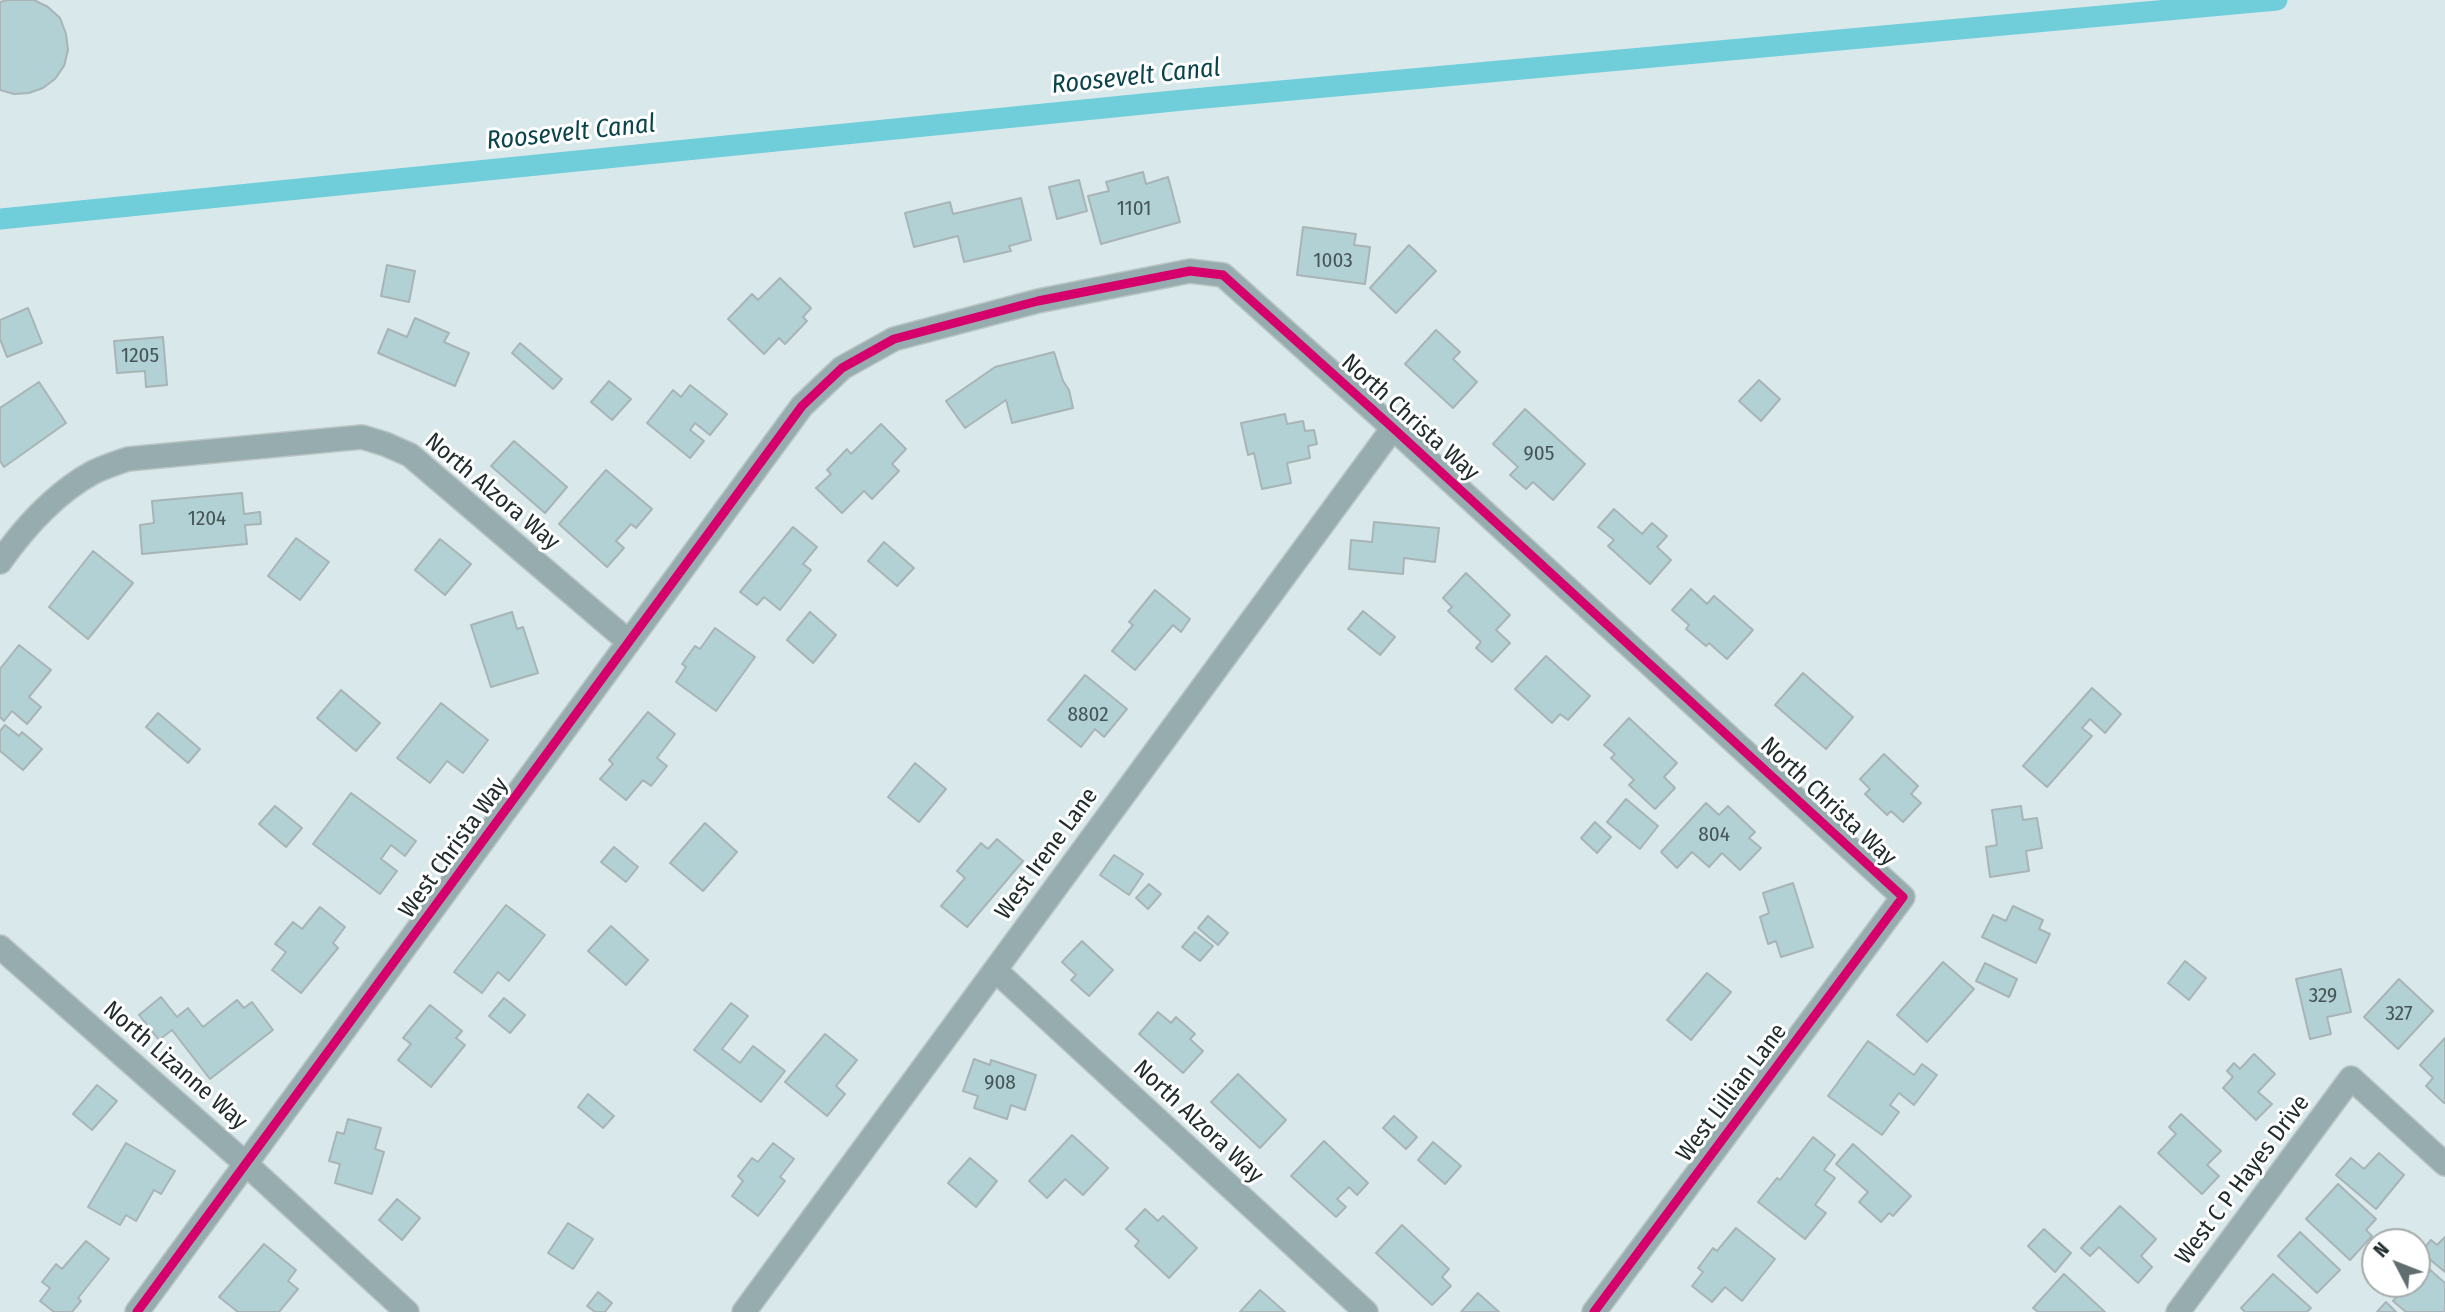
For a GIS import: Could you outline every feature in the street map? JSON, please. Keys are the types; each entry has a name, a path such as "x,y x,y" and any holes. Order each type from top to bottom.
{"street":[{"name":"North Christa Way","path":"802,406 842,368 894,339 1038,302 1190,271 1223,275 1394,428 1903,897"},
{"name":"West Christa Way","path":"138,1312 802,406"},
{"name":"West Irene Lane","path":"744,1312 1394,428"},
{"name":"North Alzora Way","path":"0,562 23,530 55,500 92,473 128,458 362,437 410,455 629,642"},
{"name":"West Lillian Lane","path":"1594,1312 1903,897"},
{"name":"North Lizanne Way","path":"0,947 246,1164 407,1312"},
{"name":"North Alzora Way","path":"995,970 1366,1312"},
{"name":"West C P Hayes Drive","path":"2178,1312 2351,1078 2445,1164"}],"building":[{"path":"34,0 48,7 60,18 66,34 68,50 64,66 55,79 43,88 29,93 14,94 0,90 0,2"},
{"path":"1143,172 1146,184 1168,177 1180,222 1101,244 1088,196 1109,191 1106,182"},
{"path":"1079,180 1087,211 1057,219 1049,187"},
{"path":"1021,198 1031,240 1009,246 1011,251 964,262 958,236 914,247 905,213 950,202 953,214"},
{"path":"1303,227 1356,234 1354,245 1370,247 1365,284 1297,275"},
{"path":"1409,245 1436,271 1396,313 1370,288"},
{"path":"387,265 415,271 409,302 381,296"},
{"path":"780,278 811,308 803,317 807,321 785,344 779,338 764,354 728,319 752,294 758,300"},
{"path":"28,308 42,343 7,357 0,339 0,320"},
{"path":"415,318 449,333 444,342 469,353 455,386 378,353 388,329 407,337"},
{"path":"1436,330 1460,352 1453,359 1477,382 1453,408 1405,364"},
{"path":"163,337 167,385 146,387 145,371 117,373 114,341"},
{"path":"520,343 562,379 553,389 512,353"},
{"path":"1054,352 1073,408 1012,423 1006,400 965,428 946,401 995,367"},
{"path":"1759,380 1780,399 1761,421 1739,401"},
{"path":"609,381 631,399 612,420 591,402"},
{"path":"39,382 66,423 4,467 0,461 0,408"},
{"path":"690,385 727,414 710,435 695,423 690,430 704,441 690,458 647,423 673,390 681,397"},
{"path":"1525,409 1585,464 1553,500 1533,482 1526,489 1510,475 1518,467 1493,444"},
{"path":"1285,414 1287,424 1303,421 1305,431 1314,430 1317,444 1308,446 1310,458 1287,463 1291,483 1262,489 1254,453 1248,455 1241,423"},
{"path":"881,424 906,449 892,464 899,471 872,499 864,491 842,513 816,488 831,474 827,470 847,449 851,454"},
{"path":"514,441 567,487 545,513 491,466"},
{"path":"606,470 652,509 636,528 631,524 616,541 624,548 607,567 559,524"},
{"path":"242,493 244,514 260,512 261,524 245,525 247,544 142,554 140,525 154,523 152,501"},
{"path":"1614,509 1642,534 1652,523 1667,536 1657,547 1671,560 1650,584 1608,546 1614,540 1598,527"},
{"path":"1374,522 1439,528 1435,562 1404,558 1403,574 1349,569 1351,540 1372,542"},
{"path":"793,527 817,547 803,564 811,570 780,610 764,597 757,605 740,592"},
{"path":"296,538 329,562 300,600 268,576"},
{"path":"440,539 471,564 445,595 415,570"},
{"path":"884,542 914,568 897,586 868,561"},
{"path":"93,551 133,583 88,639 49,607"},
{"path":"1466,573 1510,615 1496,630 1510,643 1492,662 1476,648 1481,642 1448,611 1452,607 1443,598"},
{"path":"1691,589 1707,604 1714,596 1753,630 1727,659 1709,643 1706,646 1686,629 1689,625 1672,610"},
{"path":"1155,590 1190,619 1181,632 1173,625 1135,670 1112,651 1133,625 1129,622"},
{"path":"1363,611 1395,637 1380,655 1348,629"},
{"path":"512,612 517,629 523,627 538,673 491,687 471,625"},
{"path":"810,612 836,635 813,663 787,640"},
{"path":"715,628 755,657 716,711 676,682 686,667 682,664 695,646 700,649"},
{"path":"19,645 51,670 29,697 41,707 27,724 12,711 4,721 0,717 0,669"},
{"path":"1546,656 1590,696 1568,720 1560,714 1552,723 1515,689"},
{"path":"1803,673 1853,717 1826,749 1775,705"},
{"path":"1085,675 1127,709 1104,737 1095,729 1081,747 1048,720"},
{"path":"2092,688 2121,714 2105,733 2090,719 2082,728 2092,736 2047,787 2023,766"},
{"path":"341,690 380,723 356,751 317,718"},
{"path":"441,703 488,740 463,773 447,761 430,783 397,758"},
{"path":"648,712 675,734 657,758 667,766 651,786 643,780 626,800 600,779 613,764 609,760"},
{"path":"158,713 200,749 188,763 146,727"},
{"path":"1629,718 1677,763 1664,777 1675,788 1655,809 1629,785 1634,780 1611,758 1615,754 1604,745"},
{"path":"5,725 19,736 22,732 42,749 23,770 0,751 0,731"},
{"path":"1884,754 1918,786 1911,794 1921,803 1903,822 1891,811 1887,815 1865,794 1870,789 1860,779"},
{"path":"915,763 946,789 919,822 888,797"},
{"path":"351,793 416,841 405,856 391,845 381,859 397,871 380,894 313,844"},
{"path":"1626,799 1658,826 1640,849 1607,822"},
{"path":"1706,803 1719,815 1728,806 1755,832 1749,838 1761,848 1740,870 1722,853 1709,867 1692,852 1677,868 1661,852"},
{"path":"275,806 302,828 286,847 259,824"},
{"path":"2021,806 2023,820 2037,818 2042,848 2026,851 2029,871 1990,877 1986,847 1997,845 1992,810"},
{"path":"1595,822 1611,837 1597,853 1581,838"},
{"path":"705,823 737,852 703,891 670,863"},
{"path":"997,839 1023,861 967,927 941,906 965,878 957,871 981,843 988,849"},
{"path":"614,847 638,867 626,882 601,862"},
{"path":"1114,855 1143,874 1129,895 1100,875"},
{"path":"1793,883 1813,947 1781,957 1776,941 1768,944 1760,917 1769,913 1763,893"},
{"path":"1149,884 1161,894 1148,909 1136,898"},
{"path":"506,905 545,935 509,981 498,972 482,993 454,972"},
{"path":"2013,906 2043,920 2039,929 2050,934 2036,963 1982,937 1993,915 2006,921"},
{"path":"320,907 345,927 333,943 338,948 301,993 272,970 286,952 275,944 293,922 302,929"},
{"path":"1208,916 1228,933 1218,945 1198,928"},
{"path":"611,926 648,960 626,985 588,951"},
{"path":"1195,932 1213,946 1200,961 1182,947"},
{"path":"1082,941 1113,970 1089,996 1071,980 1076,975 1062,962"},
{"path":"2185,961 2206,978 2189,1000 2168,983"},
{"path":"1943,962 1974,989 1927,1042 1897,1015"},
{"path":"1985,963 2017,979 2009,997 1976,981"},
{"path":"2341,969 2351,1012 2327,1017 2331,1034 2310,1039 2296,979"},
{"path":"1707,973 1731,992 1691,1040 1667,1020"},
{"path":"2399,979 2433,1011 2398,1049 2364,1017"},
{"path":"161,997 177,1017 188,1008 203,1027 237,1000 244,1008 252,1002 273,1030 210,1079 172,1030 159,1040 139,1015"},
{"path":"504,998 525,1015 510,1033 489,1016"},
{"path":"731,1003 748,1016 722,1049 740,1063 753,1046 785,1071 761,1102 694,1050"},
{"path":"430,1005 462,1031 456,1038 465,1045 431,1087 398,1060 411,1044 403,1038"},
{"path":"1158,1012 1171,1023 1176,1017 1195,1034 1190,1039 1203,1051 1183,1073 1139,1034"},
{"path":"825,1034 857,1060 836,1086 845,1094 827,1116 785,1082"},
{"path":"2445,1038 2444,1103 2426,1086 2433,1078 2420,1065"},
{"path":"1868,1041 1914,1075 1922,1064 1937,1075 1914,1105 1899,1093 1890,1105 1899,1112 1882,1135 1828,1096"},
{"path":"2254,1054 2275,1074 2258,1092 2272,1104 2256,1120 2223,1088 2233,1077 2227,1071 2234,1063 2240,1069"},
{"path":"974,1059 990,1065 991,1060 1036,1075 1025,1110 1011,1105 1007,1119 974,1108 978,1096 963,1091"},
{"path":"1238,1074 1286,1120 1260,1148 1211,1102"},
{"path":"97,1085 117,1101 92,1130 73,1114"},
{"path":"588,1094 614,1116 603,1128 578,1107"},
{"path":"2181,1114 2221,1151 2207,1165 2219,1176 2202,1194 2158,1153 2176,1134 2169,1127"},
{"path":"1394,1116 1417,1137 1406,1149 1383,1128"},
{"path":"348,1119 381,1128 375,1149 384,1152 372,1194 335,1183 340,1164 329,1161 337,1132 344,1134"},
{"path":"1072,1135 1108,1168 1083,1195 1065,1179 1047,1198 1029,1181"},
{"path":"1813,1137 1835,1155 1824,1170 1835,1178 1815,1205 1826,1213 1805,1239 1758,1202 1777,1178 1780,1180"},
{"path":"1324,1141 1368,1183 1357,1195 1349,1187 1337,1199 1346,1207 1336,1217 1291,1176"},
{"path":"1433,1142 1461,1166 1445,1184 1418,1160"},
{"path":"126,1143 175,1171 161,1194 154,1190 136,1221 126,1215 120,1225 88,1207"},
{"path":"773,1143 794,1159 780,1177 785,1181 758,1216 732,1196 743,1181 738,1176 752,1158 758,1162"},
{"path":"1853,1144 1911,1196 1893,1216 1889,1213 1881,1222 1859,1202 1868,1192 1836,1164"},
{"path":"2379,1153 2404,1175 2376,1209 2336,1175 2351,1158 2364,1169"},
{"path":"970,1158 997,1181 976,1207 948,1183"},
{"path":"2338,1184 2376,1219 2368,1228 2361,1228 2361,1248 2350,1260 2306,1219"},
{"path":"397,1199 420,1218 402,1240 379,1220"},
{"path":"2120,1206 2156,1239 2141,1256 2152,1267 2138,1283 2099,1247 2090,1256 2081,1248"},
{"path":"1145,1209 1158,1221 1163,1216 1197,1248 1169,1278 1135,1246 1139,1241 1126,1229"},
{"path":"568,1223 593,1239 573,1269 548,1253"},
{"path":"1402,1225 1449,1269 1442,1277 1451,1286 1432,1305 1376,1253"},
{"path":"1736,1228 1775,1259 1742,1301 1725,1287 1712,1302 1692,1286 1703,1272 1698,1268 1713,1248 1717,1251"},
{"path":"2044,1229 2071,1253 2055,1272 2028,1246"},
{"path":"2300,1232 2340,1270 2317,1293 2278,1256"},
{"path":"2445,1237 2445,1272 2431,1260 2431,1240 2437,1245"},
{"path":"86,1241 109,1259 78,1298 81,1301 72,1312 54,1312 40,1301 50,1288 42,1282 56,1264 62,1269"},
{"path":"264,1244 296,1270 288,1281 298,1289 279,1312 238,1312 219,1297"},
{"path":"2431,1271 2445,1283 2445,1312 2406,1312 2393,1301 2395,1298 2431,1298"},
{"path":"2064,1274 2105,1312 2038,1312 2033,1308"},
{"path":"2273,1274 2311,1308 2307,1312 2245,1312 2241,1308"},
{"path":"1260,1290 1285,1312 1240,1312"},
{"path":"598,1292 612,1303 605,1312 595,1312 587,1306"},
{"path":"1478,1293 1499,1312 1461,1312"},
{"path":"2386,1302 2396,1312 2377,1312"}],"waterway":[{"name":"Roosevelt Canal","path":"0,219 1193,99 2277,0"}],"cycle path":[{"path":"137,1312 802,406 842,368 894,339 1038,301 1190,271 1223,275 1903,897 1594,1312"}]}
